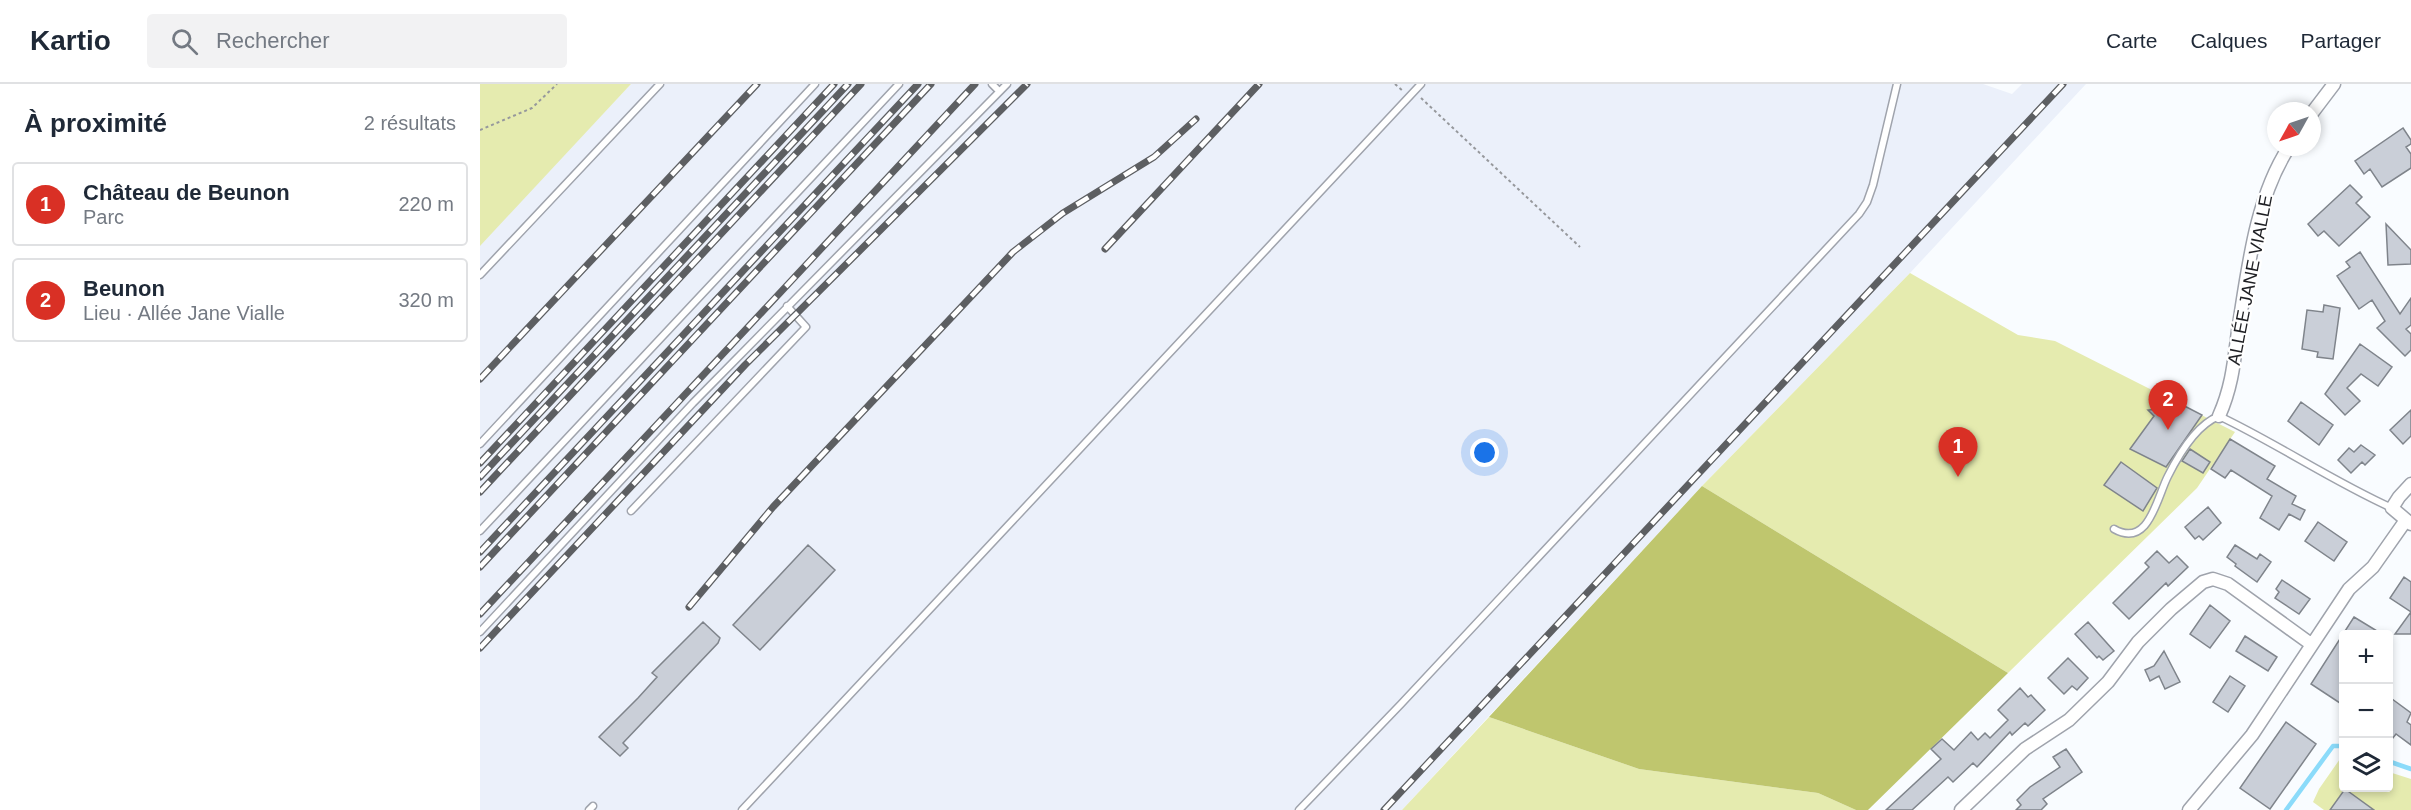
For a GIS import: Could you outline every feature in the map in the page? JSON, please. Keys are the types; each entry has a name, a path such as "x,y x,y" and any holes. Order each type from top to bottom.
{"street":[{"path":"2320,102 2334,84"},
{"name":"ALLÉE JANE VIALLE","path":"2219,416 2229,394 2262,201 2283,156"},
{"path":"2189,810 2252,735 2349,589 2373,567 2408,522 2392,508 2398,497 2411,484"},
{"path":"1961,810 2025,749 2069,720 2108,682 2138,642 2171,609 2203,582 2213,579 2228,584 2311,644"}],"lane":[{"path":"480,275 660,84"},
{"path":"480,444 815,84"},
{"path":"480,531 899,84"},
{"path":"992,84 999,91"},
{"path":"480,633 693,403 1006,84"},
{"path":"742,810 1421,84"},
{"path":"1299,810 1859,214 1867,202 1873,185 1897,84"},
{"path":"631,511 806,327 787,306"},
{"path":"2114,529 2121,533 2131,534 2142,527 2153,513 2167,477 2194,435 2211,419 2219,416 2254,433 2356,492 2392,508"}],"path":[{"path":"480,130 532,108 557,84"},
{"path":"1414,92 1580,247"}],"shaded area":[{"path":"631,84 1983,84 2012,94 2022,84 2086,84 1910,273 1702,486 1402,810 480,810 480,244"}],"green space":[{"path":"480,84 631,84 480,246"},
{"path":"1910,273 2018,335 2055,341 2235,432 2197,488 2008,673 1702,486"},
{"path":"1702,486 2008,673 1868,810 1856,810 1818,793 1639,769 1489,717"},
{"path":"1489,717 1639,769 1818,793 1856,810 1402,810"},
{"path":"2339,760 2339,792 2393,792 2393,773 2411,779 2411,810 2324,810 2313,802"}],"building":[{"path":"2403,128 2411,140 2411,144 2406,147 2411,154 2411,168 2382,187 2370,169 2364,174 2355,161"},
{"path":"2350,185 2362,197 2356,203 2370,217 2339,246 2324,231 2318,236 2308,224"},
{"path":"2386,224 2411,250 2411,264 2388,265"},
{"path":"2360,252 2400,314 2411,298 2411,325 2406,329 2411,334 2411,350 2405,356 2377,328 2385,321 2372,300 2359,309 2337,276 2350,267 2346,262"},
{"path":"2324,305 2340,308 2333,359 2317,357 2318,352 2302,349 2307,310 2323,312"},
{"path":"2360,344 2392,367 2378,386 2361,374 2347,388 2360,401 2345,415 2325,394"},
{"path":"2169,398 2202,415 2166,467 2130,449 2154,416 2148,410 2161,409"},
{"path":"2301,402 2333,425 2319,445 2288,421"},
{"path":"2411,410 2411,436 2403,444 2390,430"},
{"path":"2230,439 2275,466 2267,479 2296,496 2292,504 2305,510 2300,520 2289,514 2279,530 2260,518 2272,496 2231,470 2225,478 2211,469"},
{"path":"2361,445 2375,455 2365,465 2362,462 2351,473 2338,460 2349,448 2354,452"},
{"path":"2190,449 2210,462 2203,473 2182,461"},
{"path":"2121,462 2157,488 2143,511 2104,485"},
{"path":"2208,507 2221,523 2203,540 2199,536 2195,539 2185,527"},
{"path":"2318,522 2347,542 2334,561 2305,541"},
{"path":"808,545 835,570 760,650 733,625"},
{"path":"2235,545 2257,559 2260,554 2271,562 2257,582 2227,557"},
{"path":"2157,551 2169,563 2177,556 2188,567 2168,586 2166,583 2129,619 2113,603 2149,567 2145,563"},
{"path":"2404,577 2411,582 2411,612 2390,598"},
{"path":"2282,580 2310,599 2299,614 2275,598 2279,592 2276,589"},
{"path":"2210,605 2230,621 2210,648 2190,634"},
{"path":"2411,612 2411,634 2395,634"},
{"path":"2354,617 2375,630 2346,630"},
{"path":"703,622 720,638 718,643 623,743 628,748 620,756 599,737 657,677 652,673"},
{"path":"2088,622 2114,651 2103,660 2099,656 2097,658 2075,634"},
{"path":"2245,636 2277,657 2268,671 2236,651"},
{"path":"2339,640 2339,702 2311,684"},
{"path":"2164,651 2180,682 2165,689 2159,676 2150,681 2145,670 2154,666"},
{"path":"2068,658 2088,678 2077,690 2072,686 2064,694 2048,678"},
{"path":"2230,676 2245,686 2228,712 2213,702"},
{"path":"2020,688 2028,697 2031,695 2045,710 2028,726 2025,723 2012,735 2010,732 1977,767 1973,763 1953,782 1948,777 1912,810 1886,810 1941,759 1931,749 1942,739 1954,750 1971,732 1978,740 1985,733 1990,738 2008,720 1998,710"},
{"path":"2393,700 2411,713 2407,722 2411,725 2411,745 2396,734 2393,738"},
{"path":"2286,722 2316,744 2270,809 2240,788"},
{"path":"2066,749 2082,772 2043,799 2047,804 2041,810 2016,810 2021,805 2017,800 2030,787 2060,767 2053,757"},
{"path":"2343,792 2349,792 2374,810 2330,810"}],"waterway":[{"path":"2286,810 2333,746 2339,746"},
{"path":"2393,763 2411,769"}],"railway":[{"path":"480,379 757,84"},
{"path":"480,463 834,84"},
{"path":"480,477 848,84"},
{"path":"480,492 861,84"},
{"path":"480,552 918,84"},
{"path":"480,567 931,84"},
{"path":"480,614 975,84"},
{"path":"480,648 745,365 1027,84"},
{"path":"1105,249 1259,84"},
{"path":"1384,810 2063,84"},
{"path":"689,607 773,507 1013,252 1063,213 1154,157 1196,119"}],"place":[{"name":"Beunon","path":"2168,430"},
{"name":"Château de Beunon","path":"1958,477"}]}
